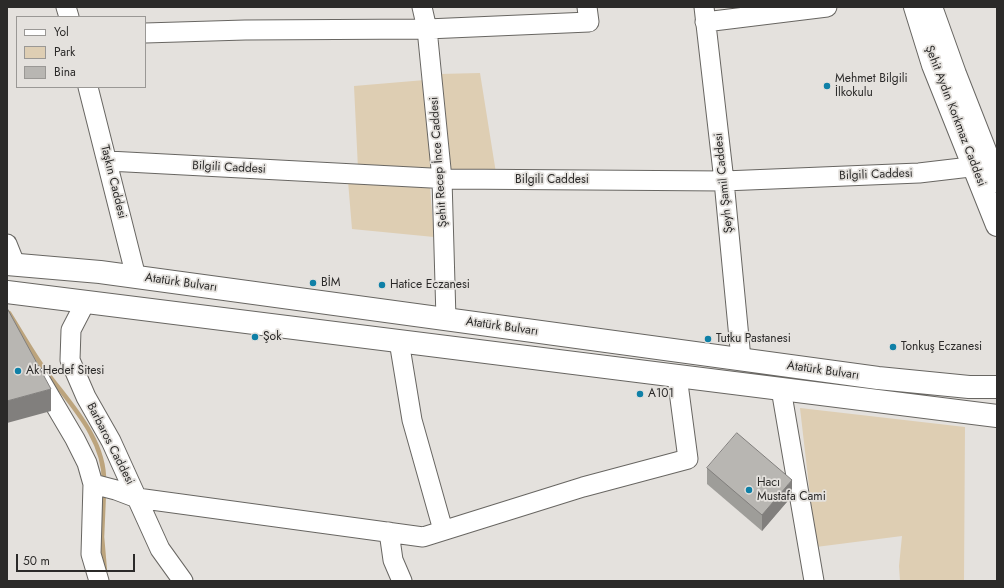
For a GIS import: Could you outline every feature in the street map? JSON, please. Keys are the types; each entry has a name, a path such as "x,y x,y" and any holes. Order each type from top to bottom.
{"main road":[{"name":"Şehit Aydın Korkmaz Caddesi","path":"915,7 933,65 990,169"},
{"name":"Şehit Aydın Korkmaz Caddesi","path":"931,7 990,169 997,225"},
{"name":"Atatürk Bulvarı","path":"11,264 136,277 878,378 968,387 997,387"},
{"name":"Atatürk Bulvarı","path":"7,292 997,416"}],"street":[{"name":"Şehit Recep İnce Caddesi","path":"422,7 427,29 442,178 446,319"},
{"path":"146,33 245,30 427,29 589,22 587,7"},
{"path":"704,14 827,7"},
{"name":"Şeyh Şamil Caddesi","path":"704,14 724,181 741,360"},
{"name":"Taşkın Caddesi","path":"88,88 108,161 136,277"},
{"name":"Bilgili Caddesi","path":"108,161 442,178 724,181 990,169"},
{"path":"7,244 11,264"},
{"name":"Barbaros Caddesi","path":"86,301 70,330 70,360 86,398 111,441 160,549 182,580"},
{"path":"399,341 412,420 443,530"},
{"path":"31,365 75,439 87,463 94,484 92,554 99,581"},
{"path":"94,484 137,498 423,537 582,487 688,459 677,376"},
{"path":"781,389 814,581"},
{"path":"389,532 393,560 402,581"}],"green space":[{"path":"480,73 496,173 448,171 439,74"},
{"path":"425,80 431,173 358,169 354,86"},
{"path":"348,181 430,187 434,237 352,229"},
{"path":"800,408 965,427 964,581 900,581 899,566 902,536 816,547"}],"building":[{"path":"7,308 51,389 7,401"},
{"name":"Hacı Mustafa Cami","path":"737,433 792,480 762,515 707,468"}],"waterway":[{"path":"9,313 40,363 84,422 92,436 99,451 103,466 104,482"},
{"path":"104,491 102,537 105,572"}],"place":[{"name":"Mehmet Bilgili İlkokulu","path":"827,86"},
{"name":"BİM","path":"313,283"},
{"name":"Hatice Eczanesi","path":"382,285"},
{"name":"Şok","path":"255,337"},
{"name":"Tutku Pastanesi","path":"708,339"},
{"name":"Tonkuş Eczanesi","path":"893,347"},
{"name":"Ak Hedef Sitesi","path":"18,371"},
{"name":"A101","path":"640,394"},
{"name":"Hacı Mustafa Cami","path":"749,490"}]}
